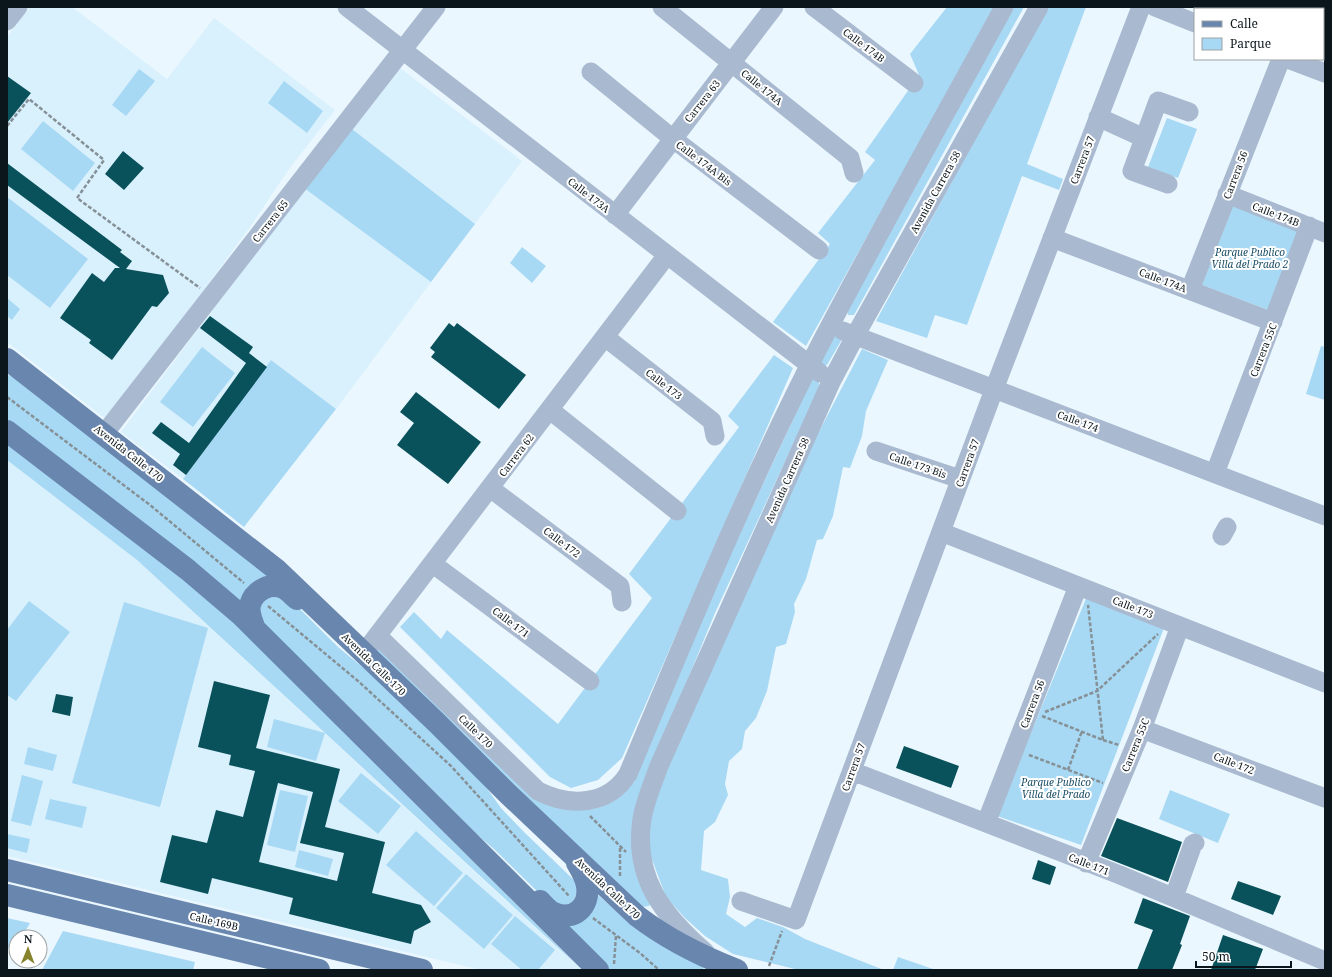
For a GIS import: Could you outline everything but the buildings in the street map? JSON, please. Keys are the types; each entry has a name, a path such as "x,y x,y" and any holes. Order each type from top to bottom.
{"main road":[{"name":"Avenida Calle 170","path":"7,358 263,558 637,916 656,930 713,960 737,970"},
{"path":"7,364 42,386"},
{"path":"7,431 188,570 255,629 598,970"},
{"path":"255,629 250,616 250,604 256,594 270,586 285,589 356,647"},
{"path":"456,828 509,870 554,913 563,915 573,914 582,909 586,902 587,886 584,876 574,857"},
{"name":"Calle 169B","path":"7,870 422,970"},
{"path":"7,895 293,967 319,970"}],"street":[{"name":"Calle 173A","path":"347,7 831,382"},
{"name":"Carrera 65","path":"104,434 436,7"},
{"name":"Calle 174A","path":"662,7 850,158 854,173"},
{"name":"Carrera 63","path":"615,215 672,138 732,63 774,7"},
{"name":"Calle 174B","path":"814,7 914,83"},
{"path":"586,807 608,795 622,785 628,774 690,625 750,490 810,365 1004,7"},
{"name":"Avenida Carrera 58","path":"713,960 666,913 649,886 639,845 642,817 659,766 831,382 1039,7"},
{"name":"Carrera 57","path":"792,919 852,771 960,479 1141,7"},
{"path":"1155,7 1194,23"},
{"name":"Carrera 56","path":"1190,290 1281,60"},
{"path":"1291,60 1325,73"},
{"name":"Calle 174A Bis","path":"591,72 672,138 819,250"},
{"path":"1168,184 1132,170 1158,101 1189,112"},
{"path":"1098,118 1144,138"},
{"name":"Calle 174B","path":"1227,194 1317,230"},
{"name":"Carrera 55C","path":"1217,468 1274,322 1317,230"},
{"name":"Calle 174A","path":"1052,238 1274,322"},
{"name":"Carrera 62","path":"356,647 378,636 667,255"},
{"name":"Calle 174","path":"833,321 996,385 1217,468 1325,503"},
{"name":"Calle 173","path":"605,337 712,421 715,436"},
{"path":"550,410 677,511"},
{"name":"Calle 173 Bis","path":"876,451 960,479"},
{"name":"Calle 174","path":"1217,468 1325,516"},
{"name":"Calle 172","path":"490,488 620,586 622,602"},
{"name":"Calle 173","path":"941,532 1325,683"},
{"name":"Calle 171","path":"433,564 590,681"},
{"name":"Carrera 56","path":"986,823 1078,586"},
{"name":"Carrera 55C","path":"1086,863 1142,729 1180,626"},
{"name":"Calle 170","path":"378,636 538,791 560,800 586,807"},
{"name":"Calle 172","path":"1142,729 1325,798"},
{"name":"Calle 171","path":"852,771 1174,897 1325,960"},
{"path":"1174,897 1193,844 1195,843"},
{"path":"741,901 792,919"},
{"path":"293,967 305,942"}],"path":[{"path":"7,126 29,99 104,160 76,198 211,296"},
{"path":"7,397 150,505 358,681 451,766 522,846 582,909 616,934 659,970"},
{"path":"1088,604 1096,690 1104,740"},
{"path":"1119,745 1038,715 1096,690 1158,633"},
{"path":"1068,770 1082,731"},
{"path":"1023,753 1104,783"},
{"path":"586,807 629,855"},
{"path":"620,846 620,881"},
{"path":"769,966 792,919"},
{"path":"613,970 616,934"}],"shaded area":[{"path":"30,7 72,7 167,79 214,18 335,110 289,169 248,230 107,420 7,342 7,37"},
{"path":"400,68 522,161 475,224 352,129"},
{"path":"304,188 431,282 336,409 271,360 183,479 121,432"},
{"path":"7,460 137,560 581,970 481,970 7,856"}],"green space":[{"path":"947,7 995,7 806,346 773,322 830,244 818,233 875,160 865,152 919,75 910,54"},
{"path":"1013,7 1024,7 854,315 848,315 847,310"},
{"path":"1047,7 1086,7 1027,164 1063,179 1059,190 1022,176 967,325 935,315 927,338 876,321"},
{"path":"139,69 155,81 126,116 112,105"},
{"path":"284,81 323,111 307,133 268,103"},
{"path":"1167,118 1197,129 1178,178 1148,167"},
{"path":"43,121 95,163 73,191 21,149"},
{"path":"352,129 475,224 431,282 304,188"},
{"path":"7,197 88,259 50,308 7,275"},
{"name":"Parque Publico Villa del Prado 2","path":"1233,205 1299,230 1268,310 1202,285"},
{"path":"522,247 546,266 532,283 510,263"},
{"path":"7,298 20,309 12,320 7,316"},
{"path":"835,336 840,338 841,341 827,365 824,365 820,362"},
{"path":"1321,346 1325,347 1325,400 1306,394"},
{"path":"202,347 235,373 193,427 160,402"},
{"path":"862,349 888,360 866,411 862,436 850,468 843,467 833,516 823,539 817,540 806,579 794,604 795,612 786,644 776,647 767,691 756,718 745,731 742,749 729,761 725,784 728,795 715,822 704,831 701,870 728,879 730,897 726,914 745,927 757,918 783,927 805,939 884,970 799,970 733,954 705,936 685,918 666,897 647,846 650,814 661,783 812,445"},
{"path":"774,355 793,368 622,758 598,780 571,788 550,777 400,627 414,612 441,639 447,630 558,724 652,598 629,574 739,427 728,416"},
{"path":"271,360 336,409 244,527 183,479"},
{"path":"7,374 37,390 271,573 244,606 7,424"},
{"path":"812,379 816,379 819,382 819,388 715,613 642,790 652,900 649,906 637,908 376,651 380,649 560,807 572,809 593,809 610,803 626,791 634,782 706,606"},
{"path":"7,436 183,571 582,970 137,560 7,460"},
{"path":"266,593 292,601 338,647 388,688 486,787 501,808 576,882 579,889 570,908 546,900 494,849 455,816 273,633 261,619 258,605"},
{"name":"Parque Publico Villa del Prado","path":"1087,596 1164,628 1081,845 997,816"},
{"path":"29,601 70,632 16,701 7,695 7,630"},
{"path":"124,602 208,628 160,807 72,783"},
{"path":"274,719 325,733 316,761 267,747"},
{"path":"28,747 57,755 53,771 24,764"},
{"path":"361,773 401,806 378,834 338,801"},
{"path":"22,775 43,781 31,826 11,821"},
{"path":"280,790 308,796 295,852 267,845"},
{"path":"1170,790 1230,814 1218,843 1159,819"},
{"path":"50,799 87,807 82,828 45,819"},
{"path":"416,831 463,873 434,906 386,865"},
{"path":"7,834 30,839 27,853 7,848"},
{"path":"299,850 333,859 328,876 295,867"},
{"path":"466,874 513,915 484,949 436,908"},
{"path":"595,894 624,918 702,966 704,970 609,970 568,929 569,923"},
{"path":"515,916 555,950 538,970 522,970 491,944"},
{"path":"7,918 30,923 27,929 8,929 7,947"},
{"path":"63,931 195,962 193,970 42,970 48,969 48,959"},
{"path":"898,957 936,970 893,970"}]}
